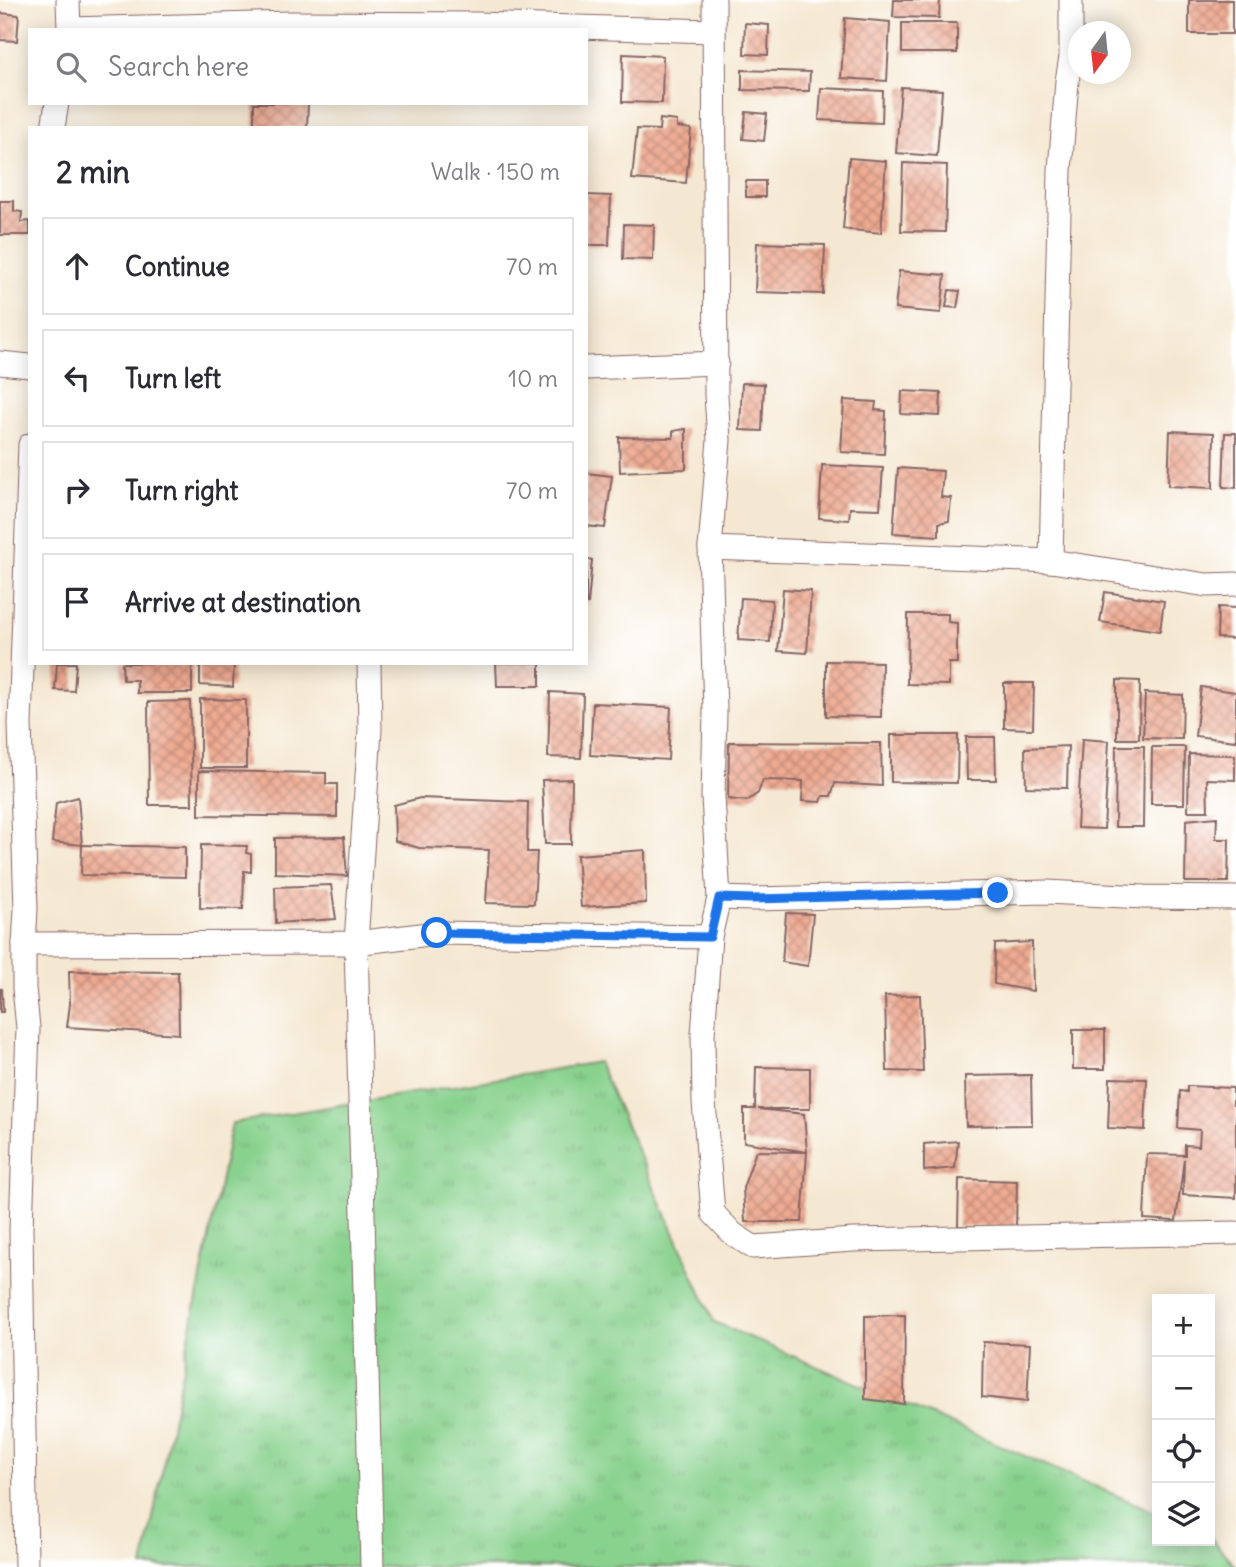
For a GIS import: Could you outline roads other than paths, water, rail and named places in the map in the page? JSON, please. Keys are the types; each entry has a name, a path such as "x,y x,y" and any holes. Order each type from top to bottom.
{"street":[{"path":"68,0 69,28"},
{"path":"714,0 719,440 710,548 715,711 713,797 719,898 710,937 702,1035 713,1213 733,1234 753,1247 853,1240 1236,1233"},
{"path":"1051,561 1060,170 1071,57 1071,0"},
{"path":"108,28 305,23 476,24 713,31"},
{"path":"53,126 57,105"},
{"path":"0,363 28,366"},
{"path":"588,368 717,363"},
{"path":"26,1567 20,1229 28,1028 24,988 26,909 20,724 28,501"},
{"path":"710,548 1051,561 1207,585 1236,584"},
{"path":"369,665 370,730 356,943 372,1567"},
{"path":"719,898 1047,892 1236,898"},
{"path":"24,944 356,943 437,933 710,937"}]}
